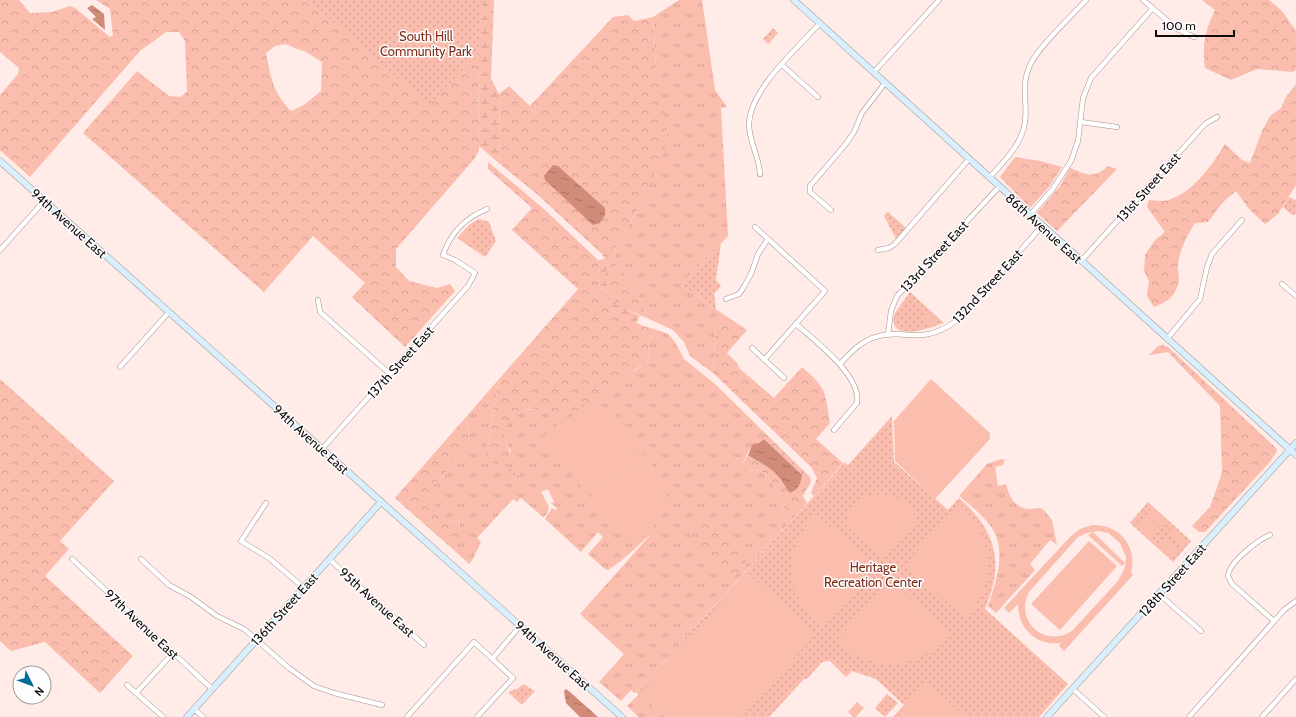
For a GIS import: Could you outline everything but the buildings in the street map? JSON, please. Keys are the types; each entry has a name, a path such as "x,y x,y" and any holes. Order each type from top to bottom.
{"street":[{"name":"86th Avenue East","path":"794,0 1296,456"},
{"path":"874,72 939,0"},
{"path":"989,178 1013,151 1021,138 1026,121 1024,86 1030,65 1086,0"},
{"path":"1143,0 1177,29 1194,37"},
{"path":"1030,215 1052,190 1067,169 1078,141 1083,98 1091,78 1153,8"},
{"path":"760,174 760,160 751,139 751,114 760,92 820,23"},
{"path":"782,65 818,97"},
{"path":"831,210 810,192 810,186 845,146 854,132 862,113 886,83"},
{"name":"131st Street East","path":"1081,261 1205,124 1217,117"},
{"path":"1081,122 1117,127"},
{"path":"878,250 891,248 895,244 969,159"},
{"name":"94th Avenue East","path":"0,161 622,717"},
{"name":"133rd Street East","path":"888,334 891,311 897,296 999,186"},
{"path":"0,250 44,201"},
{"name":"137th Street East","path":"322,449 468,286 475,273 455,260 443,255 449,241 457,229 470,217 487,209"},
{"path":"1167,339 1197,304 1202,294 1207,267 1212,254 1242,220"},
{"name":"132nd Street East","path":"840,364 859,345 872,338 888,334 920,335 939,331 950,326 963,315 1042,226"},
{"path":"755,227 826,291 764,360"},
{"path":"726,299 739,294 742,290 751,274 758,254 768,239"},
{"path":"1282,284 1296,296"},
{"path":"318,300 320,312 390,374"},
{"path":"120,367 169,312"},
{"path":"796,324 840,364 856,390 858,398 854,407 834,430"},
{"path":"752,348 784,378"},
{"name":"128th Street East","path":"1047,717 1296,443"},
{"name":"136th Street East","path":"187,717 381,502"},
{"path":"266,503 241,541 269,558 304,588"},
{"path":"1270,535 1252,546 1231,568 1228,576 1232,584 1274,621"},
{"name":"97th Avenue East","path":"72,559 212,689"},
{"path":"140,559 169,585 191,597 217,616 244,629 289,668 314,686 334,693 382,705"},
{"name":"95th Avenue East","path":"329,559 424,645"},
{"path":"1159,594 1201,631"},
{"path":"1189,717 1274,621 1296,601"},
{"path":"492,659 520,626"},
{"path":"407,717 474,642 513,678 477,717"},
{"path":"136,693 173,653"},
{"path":"1262,717 1296,679"},
{"path":"127,685 163,717"},
{"path":"1073,689 1104,717"},
{"path":"194,709 204,717"}],"green space":[{"path":"0,0 19,0 30,13 52,12 70,6 75,8 110,37 113,35 110,9 96,0 482,0 478,53 479,150 475,158 396,249 396,267 409,281 437,288 450,284 455,291 405,347 352,297 365,283 313,236 264,292 83,133 137,71 169,96 181,97 187,91 185,41 179,32 166,32 140,51 30,177 0,150 0,95 18,74 19,68 0,52","holes":["285,44 306,52 322,62 321,91 304,105 291,111 276,91 271,78 266,53 275,46"]},
{"name":"South Hill Community Park","path":"309,0 482,0 478,53 429,105"},
{"path":"482,0 494,0 491,79 499,94 500,164 479,146 478,53"},
{"path":"679,0 702,0 715,90 727,107 721,108 728,236 681,285 720,312 716,324 713,373 690,356 684,342 673,330 647,318 636,288 614,262 616,247 642,202 651,179 656,68 653,17"},
{"path":"1202,0 1269,0 1282,11 1296,31 1296,70 1293,72 1257,69 1231,80 1205,68 1205,38 1215,10"},
{"path":"628,15 634,21 653,17 656,68 667,129 665,149 642,202 616,247 614,262 636,288 647,318 620,307 613,298 604,281 607,263 602,254 538,195 500,164 499,94 509,86 530,106 613,17"},
{"path":"773,28 778,33 768,44 763,39"},
{"path":"1296,84 1296,185 1278,214 1265,224 1249,209 1236,191 1223,202 1208,222 1195,223 1189,232 1179,257 1179,279 1174,294 1164,303 1154,307 1147,296 1149,281 1144,271 1145,255 1154,241 1165,232 1147,207 1149,200 1166,201 1186,191 1194,185 1208,169 1225,144 1242,160 1250,163 1262,131 1270,116 1281,108 1286,97"},
{"path":"1015,157 1040,161 1062,167 1049,187 1030,208 1000,177"},
{"path":"488,162 545,210 598,260 600,267 598,284 614,311 643,326 657,330 649,340 648,360 630,374 612,382 601,393 567,416 540,409 528,409 514,417 508,424 505,431 510,460 503,466 492,462 486,454 499,379 578,289 512,230 532,208 488,169"},
{"path":"1108,166 1117,169 1057,231 1037,213 1060,186 1070,168 1086,174 1094,174"},
{"path":"1289,197 1296,200 1296,214 1292,215 1283,207"},
{"path":"888,212 907,229 897,241 884,216"},
{"path":"479,219 489,222 496,241 485,257 457,238 470,224"},
{"path":"465,229 475,236 468,245 458,238"},
{"path":"721,243 716,280 721,286 714,294 716,309 681,285"},
{"path":"605,259 607,263 605,281 613,298 620,307 640,316 636,323 614,311 598,284 600,267 598,260"},
{"path":"910,292 944,323 923,330 907,332 895,327 893,320 895,313"},
{"path":"928,311 938,321 933,326 923,316"},
{"path":"720,312 747,330 727,353 738,364 739,368 774,398 802,367 824,391 830,423 816,439 843,463 814,496 811,493 817,478 811,467 713,373 716,324"},
{"path":"657,330 668,334 675,342 684,359 715,384 767,435 762,435 748,452 741,467 749,471 760,470 769,478 780,497 784,508 779,522 782,531 636,692 634,693 631,690 621,701 599,682 624,654 580,614 652,533 621,561 608,570 605,569 588,554 603,537 598,532 581,552 545,519 552,508 555,510 557,508 551,503 554,502 548,489 541,492 549,507 547,514 543,517 521,498 517,502 513,499 477,538 481,542 469,564 456,552 460,533 460,520 450,522 443,517 433,504 427,491 445,474 448,469 451,456 454,453 463,450 466,446 469,434 466,417 499,379 486,454 511,452 506,439 505,431 508,422 513,416 520,412 537,409 555,412 562,415 601,393 612,382 635,371 648,360 649,340"},
{"path":"1162,345 1168,347 1277,449 1269,463 1205,532 1199,532 1192,526 1210,507 1222,473 1220,406 1168,352 1149,355 1158,346"},
{"path":"0,379 114,481 60,541 69,549 45,576 133,656 100,693 45,642 11,651 0,641"},
{"path":"931,379 990,433 990,439 935,499 895,461 894,421"},
{"path":"589,408 605,410 618,417 628,427 637,440 637,444 588,489 583,489 542,438 564,420"},
{"name":"Heritage Recreation Center","path":"892,416 894,462 948,510 959,498 972,510 989,535 995,562 995,577 985,609 1068,684 1039,717 893,717 904,705 876,679 852,671 846,677 830,661 822,662 769,717 665,717 636,692 845,462 848,465"},
{"path":"466,417 469,438 466,446 463,450 454,453 451,456 447,471 432,485 428,491 431,499 443,517 451,522 460,520 460,535 456,552 395,498"},
{"path":"762,435 767,435 810,477 811,482 803,496 807,503 782,531 779,522 784,508 780,497 769,478 760,470 743,471 741,467 748,455 774,472 790,493 794,492 802,475 764,439 759,443 753,444"},
{"path":"641,453 657,471 662,480 666,500 664,511 659,520 643,536 631,541 592,498 592,493"},
{"path":"1001,459 1005,460 1003,465 995,467 998,486 1006,484 1011,497 1020,507 1043,509 1052,520 1057,545 1050,540 1030,564 1035,570 996,613 988,606 999,567 999,547 996,537 992,528 985,519 959,496 987,464"},
{"path":"510,468 520,472 516,481 506,476"},
{"path":"874,494 888,495 900,499 910,507 917,520 884,555 879,556 845,525 849,514 855,505 863,498"},
{"path":"1148,502 1191,541 1173,562 1130,523"},
{"path":"960,504 980,531 986,545 988,560 988,574 984,589 976,604 965,618 914,574 916,573 909,566 909,561 919,548 918,547"},
{"path":"1151,509 1165,521 1159,527 1146,515"},
{"path":"815,513 865,556 864,558 871,565 871,570 865,577 867,578 820,627 808,614 799,600 794,586 792,571 793,556 798,542 805,527"},
{"path":"702,517 747,560 733,578 701,551 691,538 687,530 693,522"},
{"path":"1143,518 1156,531 1151,537 1137,524"},
{"path":"1092,525 1102,526 1110,528 1124,538 1132,554 1131,573 1133,575 1064,651 1059,646 1061,643 1044,642 1036,639 1030,634 1021,621 1018,604 1009,613 1004,608 1070,537 1080,529","holes":["1098,531 1108,533 1120,543 1126,557 1125,567 1118,581 1072,631 1061,636 1051,636 1042,634 1034,629 1025,612 1025,602 1029,592 1078,537 1087,533"]},
{"path":"1172,528 1186,540 1180,546 1167,534"},
{"path":"1093,532 1125,563 1122,566 1088,535"},
{"path":"1164,538 1177,550 1172,556 1158,544"},
{"path":"1089,541 1117,566 1060,630 1031,604"},
{"path":"748,573 816,634 741,717 666,717 640,693"},
{"path":"888,584 893,584 900,590 901,589 950,635 937,647 924,655 909,661 894,664 879,663 864,659 850,652 836,641 879,590 881,591"},
{"path":"927,682 966,717 895,717"},
{"path":"523,684 535,691 522,705 508,692 519,688"},
{"path":"639,694 665,717 639,717 627,706"},
{"path":"887,694 898,703 885,717 875,708"},
{"path":"857,702 864,708 856,717 853,717 848,712"}],"water":[{"path":"92,5 104,14 105,30 92,19 96,17 87,8"},
{"path":"553,165 558,166 605,208 605,215 600,223 593,225 545,180 544,176"},
{"path":"764,439 802,475 799,486 793,492 790,493 774,472 748,455 753,444 759,443"},
{"path":"566,689 598,717 580,717 566,703 564,691"}]}
